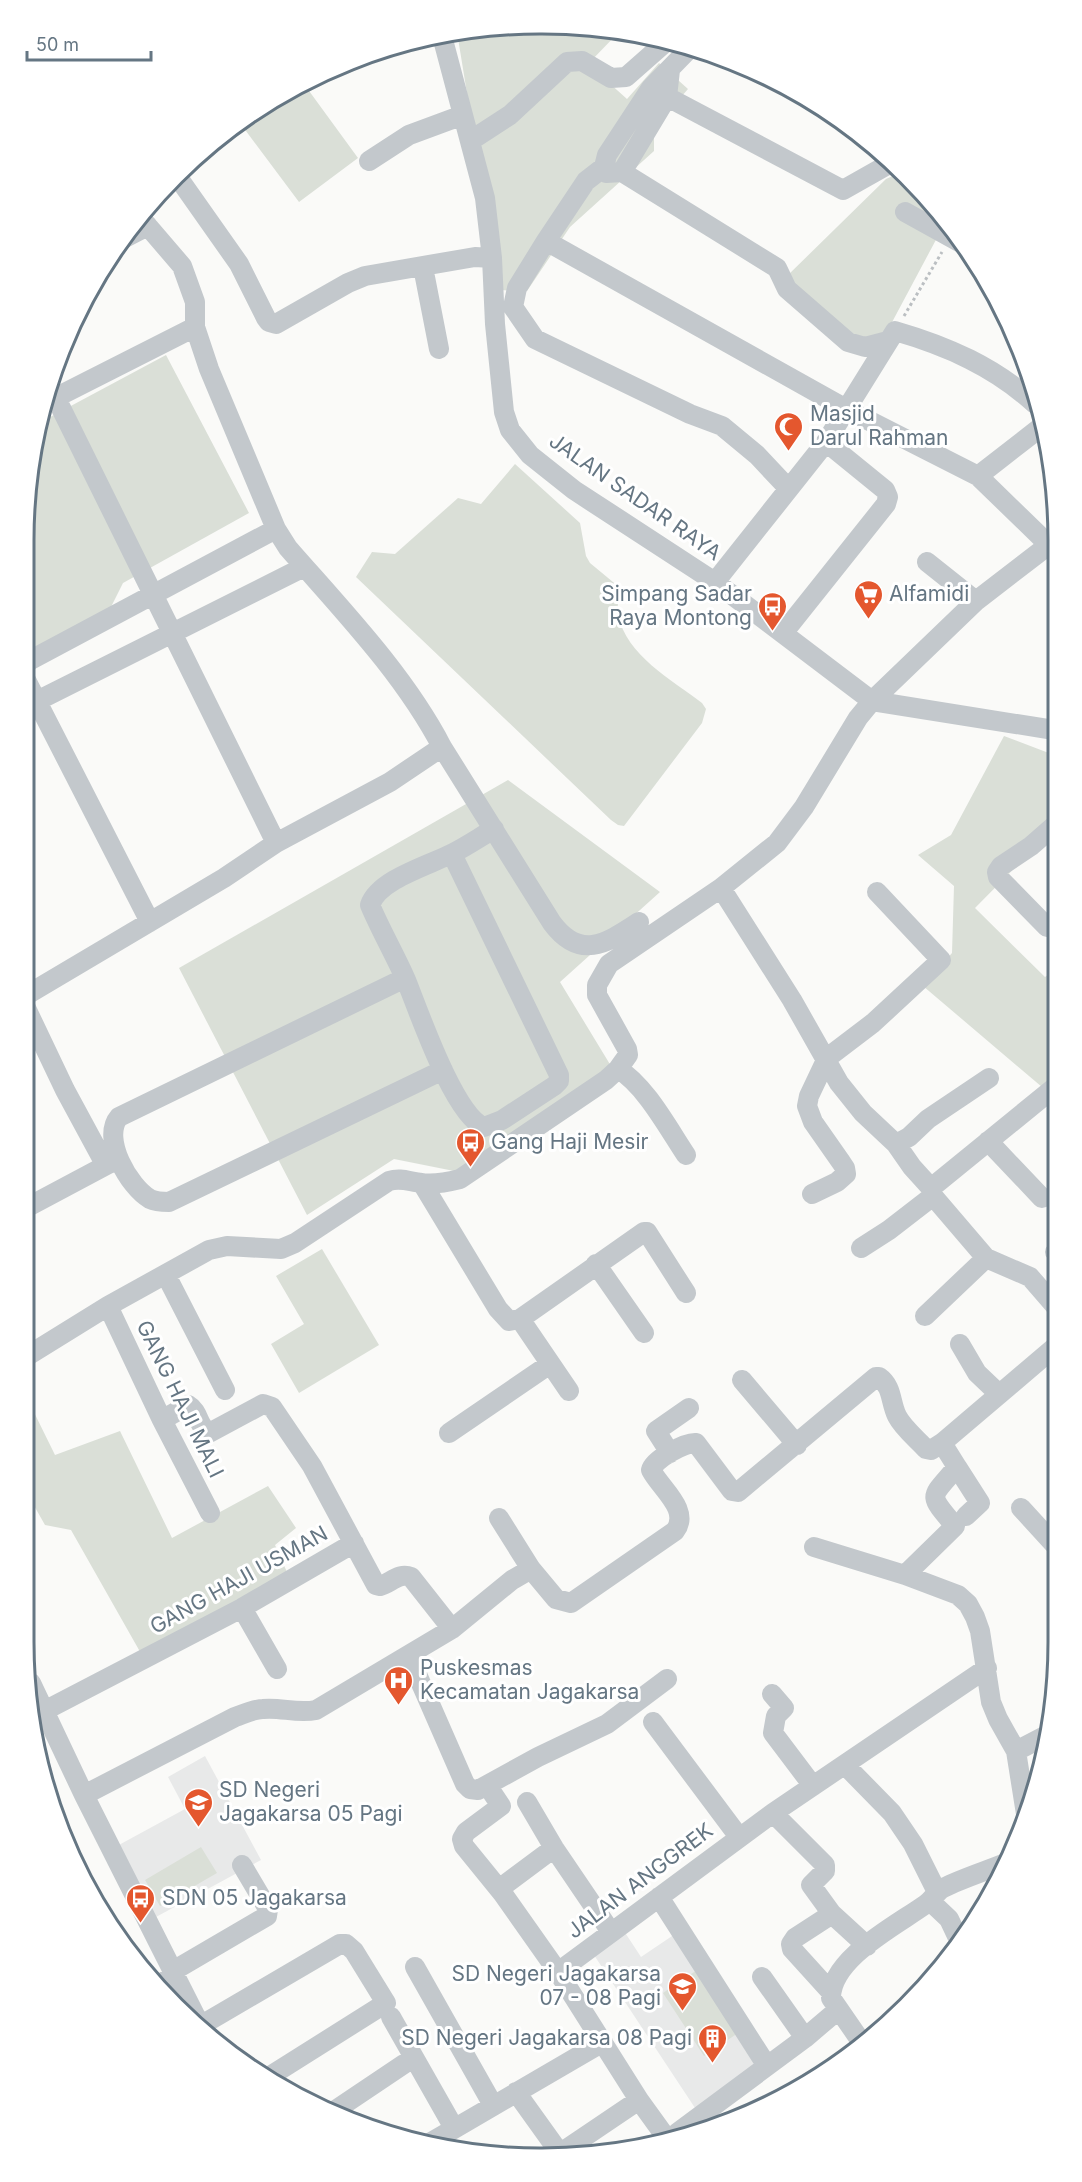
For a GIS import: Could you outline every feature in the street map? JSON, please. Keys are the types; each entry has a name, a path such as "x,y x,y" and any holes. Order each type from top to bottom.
{"street":[{"name":"JALAN SADAR RAYA","path":"447,43 484,198 492,258 495,324 504,412 510,430 530,455 574,490 715,582 784,632 856,691 872,701 1048,729"},
{"path":"470,141 510,116 567,62 582,62 611,78 626,77 658,49"},
{"path":"495,324 513,307 517,288 586,181 613,170 659,93 670,70 683,55"},
{"path":"659,93 843,190 883,167"},
{"path":"369,161 409,135 463,115"},
{"path":"613,170 777,268 786,289 848,342 865,347 891,336 931,341 985,366 1026,395"},
{"path":"182,184 238,264 266,318 269,322 276,324 348,283 365,276 383,271 423,267 475,257 492,258"},
{"path":"905,212 940,230"},
{"path":"146,224 182,266 195,302 195,327 209,369 276,529 288,548 387,665 431,725 442,747 552,923 566,938 582,944 594,945 606,942 639,922"},
{"path":"546,241 848,410 978,476 1048,540"},
{"path":"423,267 439,349"},
{"path":"513,307 535,339 690,414 722,426 757,455 788,488"},
{"path":"55,398 195,327"},
{"path":"715,582 826,442 848,410 891,336"},
{"path":"53,408 154,594 276,843"},
{"path":"978,476 1035,431"},
{"path":"784,632 886,504 888,497 885,490 826,442"},
{"path":"34,658 276,529"},
{"path":"34,1352 108,1306 209,1250 227,1246 282,1249 295,1243 389,1181 396,1179 422,1184 460,1179 618,1070 628,1055 627,1049 597,994 597,985 601,975 609,964 722,888 777,843 804,807 858,718 872,701 976,601 1048,545"},
{"path":"927,562 976,601"},
{"path":"34,702 304,567"},
{"path":"34,709 150,922"},
{"path":"34,991 224,878 276,843 390,782 442,747"},
{"path":"452,854 554,1062 559,1081 502,1120 484,1127 476,1124 467,1112 443,1070 405,978 370,905 380,890 407,874 452,854 494,829"},
{"path":"1047,927 998,877 997,872 1001,866 1031,846 1048,831"},
{"path":"722,888 827,1058 839,1083 858,1107 896,1144 986,1258 1030,1277 1048,1298"},
{"path":"812,1194 837,1182 846,1174 845,1168 813,1122 807,1106 809,1096 827,1058 873,1023 941,960 877,892"},
{"path":"112,1162 111,1132 113,1123 119,1117 405,978"},
{"path":"34,1025 65,1090 92,1137 112,1162 126,1173 148,1198 157,1202 169,1202 443,1070"},
{"path":"618,1070 627,1075 644,1092 686,1155"},
{"path":"896,1144 909,1137 928,1119 989,1078"},
{"path":"861,1248 889,1230 988,1142 1048,1093"},
{"path":"988,1142 1042,1198"},
{"path":"34,1204 112,1162"},
{"path":"422,1184 498,1309 509,1321 520,1319 638,1234 647,1232 686,1293"},
{"path":"925,1316 986,1258"},
{"path":"596,1264 644,1333"},
{"path":"166,1275 225,1390"},
{"name":"GANG HAJI MALI","path":"108,1306 162,1420 210,1513"},
{"path":"520,1319 569,1391"},
{"path":"960,1344 977,1373 999,1394"},
{"path":"499,1518 531,1569 556,1599 571,1603 675,1531 680,1525 675,1502 651,1470 652,1465 684,1445 696,1443 732,1491 738,1492 876,1377 879,1377 886,1382 898,1418 926,1449 931,1450 1048,1353"},
{"path":"448,1433 550,1364"},
{"path":"742,1380 797,1445"},
{"path":"162,1420 188,1405 196,1412 202,1428 209,1433 263,1404 272,1407 312,1466 354,1543"},
{"path":"670,1454 656,1431 689,1408"},
{"path":"942,1443 980,1503 966,1516"},
{"path":"905,1575 955,1526 936,1504 934,1498 957,1467"},
{"path":"1021,1508 1048,1538"},
{"name":"GANG HAJI USMAN","path":"44,1711 242,1608 354,1543 378,1586 401,1575 411,1577 452,1629"},
{"path":"814,1546 905,1575 958,1595 968,1604 980,1631 991,1702 1016,1751 1023,1796"},
{"path":"84,1795 235,1717 260,1708 294,1712 316,1710 371,1686 409,1656 452,1629 512,1580 531,1569"},
{"path":"242,1608 277,1669"},
{"path":"409,1656 465,1784 475,1790 538,1756 607,1724 667,1678"},
{"name":"JALAN ANGGREK","path":"558,1972 773,1812 987,1668"},
{"path":"772,1694 784,1708 776,1716 773,1733 813,1786"},
{"path":"38,1699 169,1977 182,1998"},
{"path":"653,1722 739,1837"},
{"path":"1016,1751 1038,1740"},
{"path":"844,1765 892,1813 913,1844 934,1897 955,1932"},
{"path":"487,1785 501,1806 466,1832 462,1839 464,1846 499,1889 558,1972 639,2100 662,2132"},
{"path":"527,1802 554,1848 611,1932"},
{"path":"773,1812 825,1865 825,1871 810,1885 832,1914 867,1946"},
{"path":"499,1889 554,1848"},
{"path":"169,1977 267,1916 268,1909 242,1865"},
{"path":"687,2126 806,2038 834,2001 841,1969 867,1946 934,1897 993,1869"},
{"path":"659,1897 767,2066"},
{"path":"832,1914 795,1938 791,1944 792,1949 834,2001 857,2036"},
{"path":"209,2024 340,1944 346,1944 354,1951 386,2003 276,2072"},
{"path":"415,1967 493,2105"},
{"path":"762,1977 806,2038"},
{"path":"391,2017 454,2128"},
{"path":"439,2137 603,2042"},
{"path":"341,2106 404,2064"},
{"path":"516,2092 556,2147"},
{"path":"569,2146 639,2100"}],"path":[{"path":"891,336 951,244"}],"shaded area":[{"path":"541,34 612,40 588,64 627,99 659,63 688,89 654,128 654,151 570,227 527,291 499,290 459,41"},
{"path":"309,91 358,158 299,202 245,130"},
{"path":"892,176 941,230 882,341 871,352 786,277 886,179"},
{"path":"166,355 249,513 123,583 111,607 34,653 36,508 44,442 50,417"},
{"path":"515,464 580,523 586,556 590,563 619,587 618,615 623,630 640,655 702,703 706,709 702,723 624,826 611,820 356,577 372,552 395,554 458,498 481,504"},
{"path":"1004,736 1048,753 1048,834 975,908 1045,977 1048,975 1048,1082 1042,1087 923,986 952,953 954,886 918,855 951,835"},
{"path":"508,780 660,892 560,982 611,1066 464,1173 394,1159 307,1215 179,968"},
{"path":"322,1249 379,1345 299,1393 271,1344 304,1324 276,1276"},
{"path":"34,1412 55,1455 120,1431 172,1538 268,1486 296,1528 275,1545 290,1579 143,1657 71,1530 45,1525 34,1506"},
{"name":"SD Negeri Jagakarsa 05 Pagi","path":"205,1756 261,1860 156,1917 117,1846 185,1809 168,1777"},
{"path":"201,1847 217,1873 160,1906 145,1880"},
{"name":"SD Negeri Jagakarsa 07 - 08 Pagi","path":"622,1928 641,1957 678,1932 768,2067 699,2114 590,1949"},
{"path":"697,1970 738,2033 704,2056 663,1993"}],"place":[{"name":"Masjid Darul Rahman","path":"789,452"},
{"name":"Alfamidi","path":"868,620"},
{"name":"Simpang Sadar Raya Montong","path":"773,632"},
{"name":"Gang Haji Mesir","path":"470,1168"},
{"name":"Puskesmas Kecamatan Jagakarsa","path":"399,1706"},
{"name":"SD Negeri Jagakarsa 05 Pagi","path":"198,1828"},
{"name":"SDN 05 Jagakarsa","path":"141,1924"},
{"name":"SD Negeri Jagakarsa 07 - 08 Pagi","path":"682,2012"},
{"name":"SD Negeri Jagakarsa 08 Pagi","path":"713,2064"}]}
